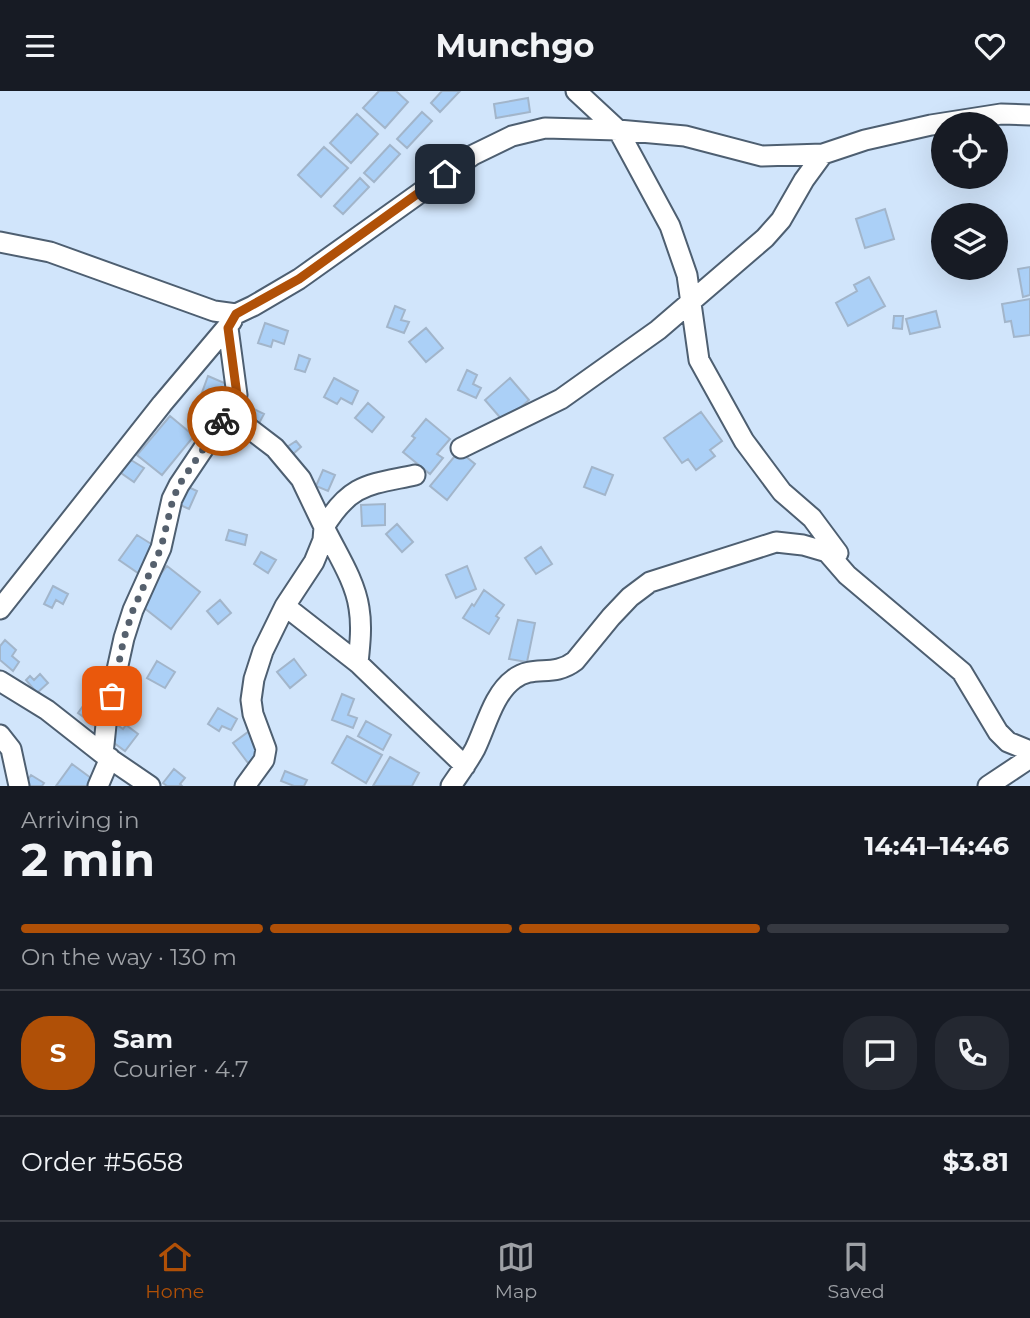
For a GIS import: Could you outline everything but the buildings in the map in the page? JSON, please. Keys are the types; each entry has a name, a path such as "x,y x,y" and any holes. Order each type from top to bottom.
{"street":[{"path":"576,91 618,130 670,226 680,252 692,302 699,360 744,440 782,492 812,518 838,553"},
{"path":"0,609 162,404 232,321 299,279 472,155 512,136 545,128 618,130 684,136 762,156 823,154 865,140 931,125 1001,114 1030,115"},
{"path":"461,448 561,399 631,351 692,302 765,238 781,220 823,154"},
{"path":"0,242 50,251 214,311 232,321"},
{"path":"98,786 107,756 107,715 133,610 161,548 179,485 237,395 232,321"},
{"path":"228,412 275,448 301,479 358,601 361,638 358,663"},
{"path":"244,786 264,760 266,749 253,713 251,700 254,679 263,651 285,606 314,562 323,540 324,527 341,501 352,492 362,487 415,475"},
{"path":"451,786 465,765 498,698 506,685 516,677 529,672 556,671 566,667 631,597 650,582 776,542 803,545 827,552 847,575 962,672 998,732 1008,742 1030,751"},
{"path":"285,606 358,663 465,765"},
{"path":"0,681 47,710 150,786"},
{"path":"0,735 11,749 19,786"},
{"path":"988,786 1030,758"}],"way so far":[{"path":"112,696 124,638 133,610 161,548 173,499 179,485 222,421"}],"route":[{"path":"222,421 237,395 228,328 236,314 299,279 445,174"}]}
